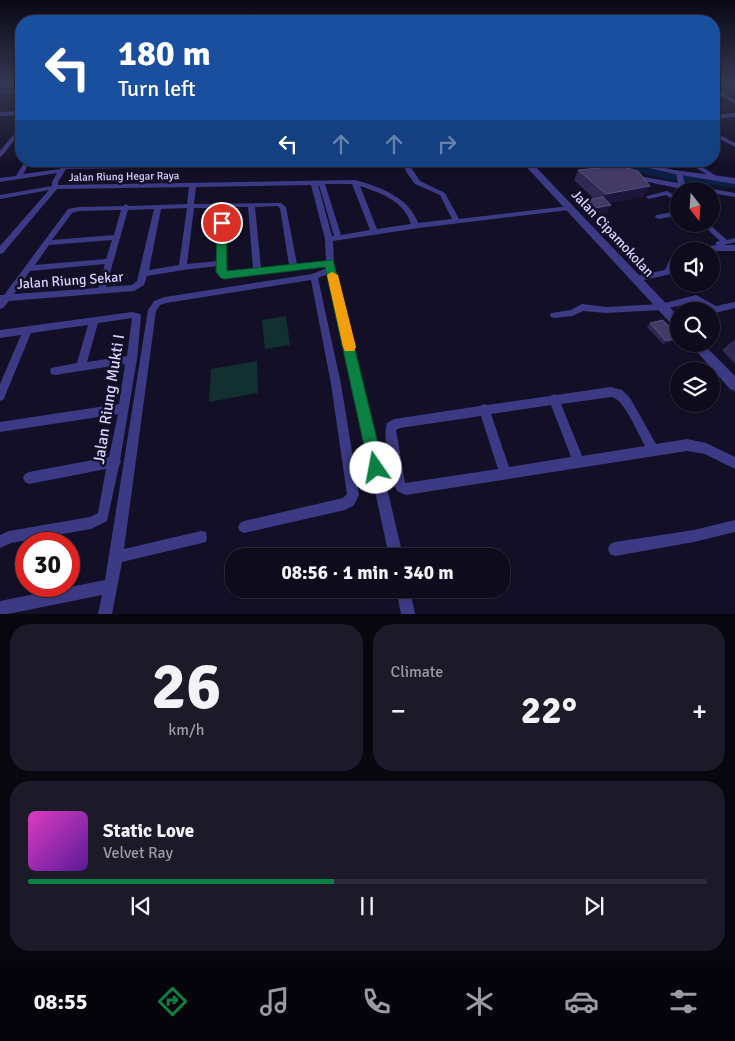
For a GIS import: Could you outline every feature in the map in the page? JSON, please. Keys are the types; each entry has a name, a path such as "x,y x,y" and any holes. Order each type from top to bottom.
{"street":[{"path":"0,114 15,113"},
{"path":"720,116 735,115"},
{"path":"0,154 15,136"},
{"path":"722,140 735,137"},
{"path":"722,140 735,145"},
{"path":"18,177 24,167"},
{"path":"0,180 61,167"},
{"path":"0,251 55,187 55,182 64,167"},
{"path":"260,182 263,167"},
{"path":"407,167 418,185 442,192 457,222"},
{"name":"Jalan Cipamokolan","path":"531,167 670,316"},
{"path":"601,167 619,173 670,183"},
{"path":"648,167 679,174 735,181"},
{"path":"698,167 718,179"},
{"path":"679,174 681,182"},
{"name":"Jalan Riung Hegar Raya","path":"0,197 55,187 260,182 355,182 380,190 395,200 409,211 415,225"},
{"path":"318,182 333,238 330,266 394,548"},
{"path":"355,182 374,231"},
{"path":"183,267 193,184"},
{"path":"720,192 735,195"},
{"path":"648,197 667,193 670,195"},
{"path":"2,301 49,243 70,211 79,209 126,206 276,204 283,207 294,268"},
{"path":"221,205 222,272 224,275 330,266"},
{"path":"250,205 257,272"},
{"path":"101,290 126,206"},
{"path":"144,274 158,206"},
{"path":"333,238 415,225 457,222 569,208"},
{"path":"659,217 670,215"},
{"path":"713,232 724,242"},
{"path":"49,243 117,237"},
{"path":"720,244 735,240"},
{"path":"720,248 735,248"},
{"path":"29,268 110,261"},
{"name":"Jalan Riung Sekar","path":"2,301 138,287 144,274 222,263"},
{"path":"105,614 116,557 152,310 157,303 165,300 314,277 330,266"},
{"path":"635,279 668,272 670,266"},
{"path":"244,527 345,504 350,501 353,495 336,384 314,277"},
{"path":"554,315 573,313 582,307 606,310 661,306 696,298 714,310 735,305"},
{"name":"Jalan Riung Mukti I","path":"0,334 94,320 137,316 132,359 105,513 98,521 10,536 0,542"},
{"path":"82,366 94,320"},
{"path":"0,396 28,329"},
{"path":"705,352 730,374 735,385"},
{"path":"55,371 132,359"},
{"path":"653,450 626,401 618,393 611,392 398,423 394,425 390,435 398,480 401,487 410,490 505,473 687,445 697,446 735,463"},
{"path":"554,400 579,462"},
{"path":"0,427 124,408"},
{"path":"484,410 505,473"},
{"path":"29,478 115,462"},
{"path":"615,549 662,542 735,526"},
{"path":"116,557 201,537"},
{"path":"0,608 110,586"},
{"path":"405,598 408,614"}],"green space":[{"path":"286,316 290,345 265,349 262,320"},
{"path":"257,361 258,393 209,402 211,369"}],"building":[{"path":"623,167 638,171 650,186 606,194 578,170"},
{"path":"603,197 611,205 595,208 587,200"},
{"path":"663,320 670,327 670,340 666,341 650,323"}],"waterway":[{"path":"629,167 666,176 735,185"}],"slow traffic":[{"path":"332,275 350,347"}],"route":[{"path":"222,223 222,272 224,275 232,276 330,262 358,380 376,468"}]}
